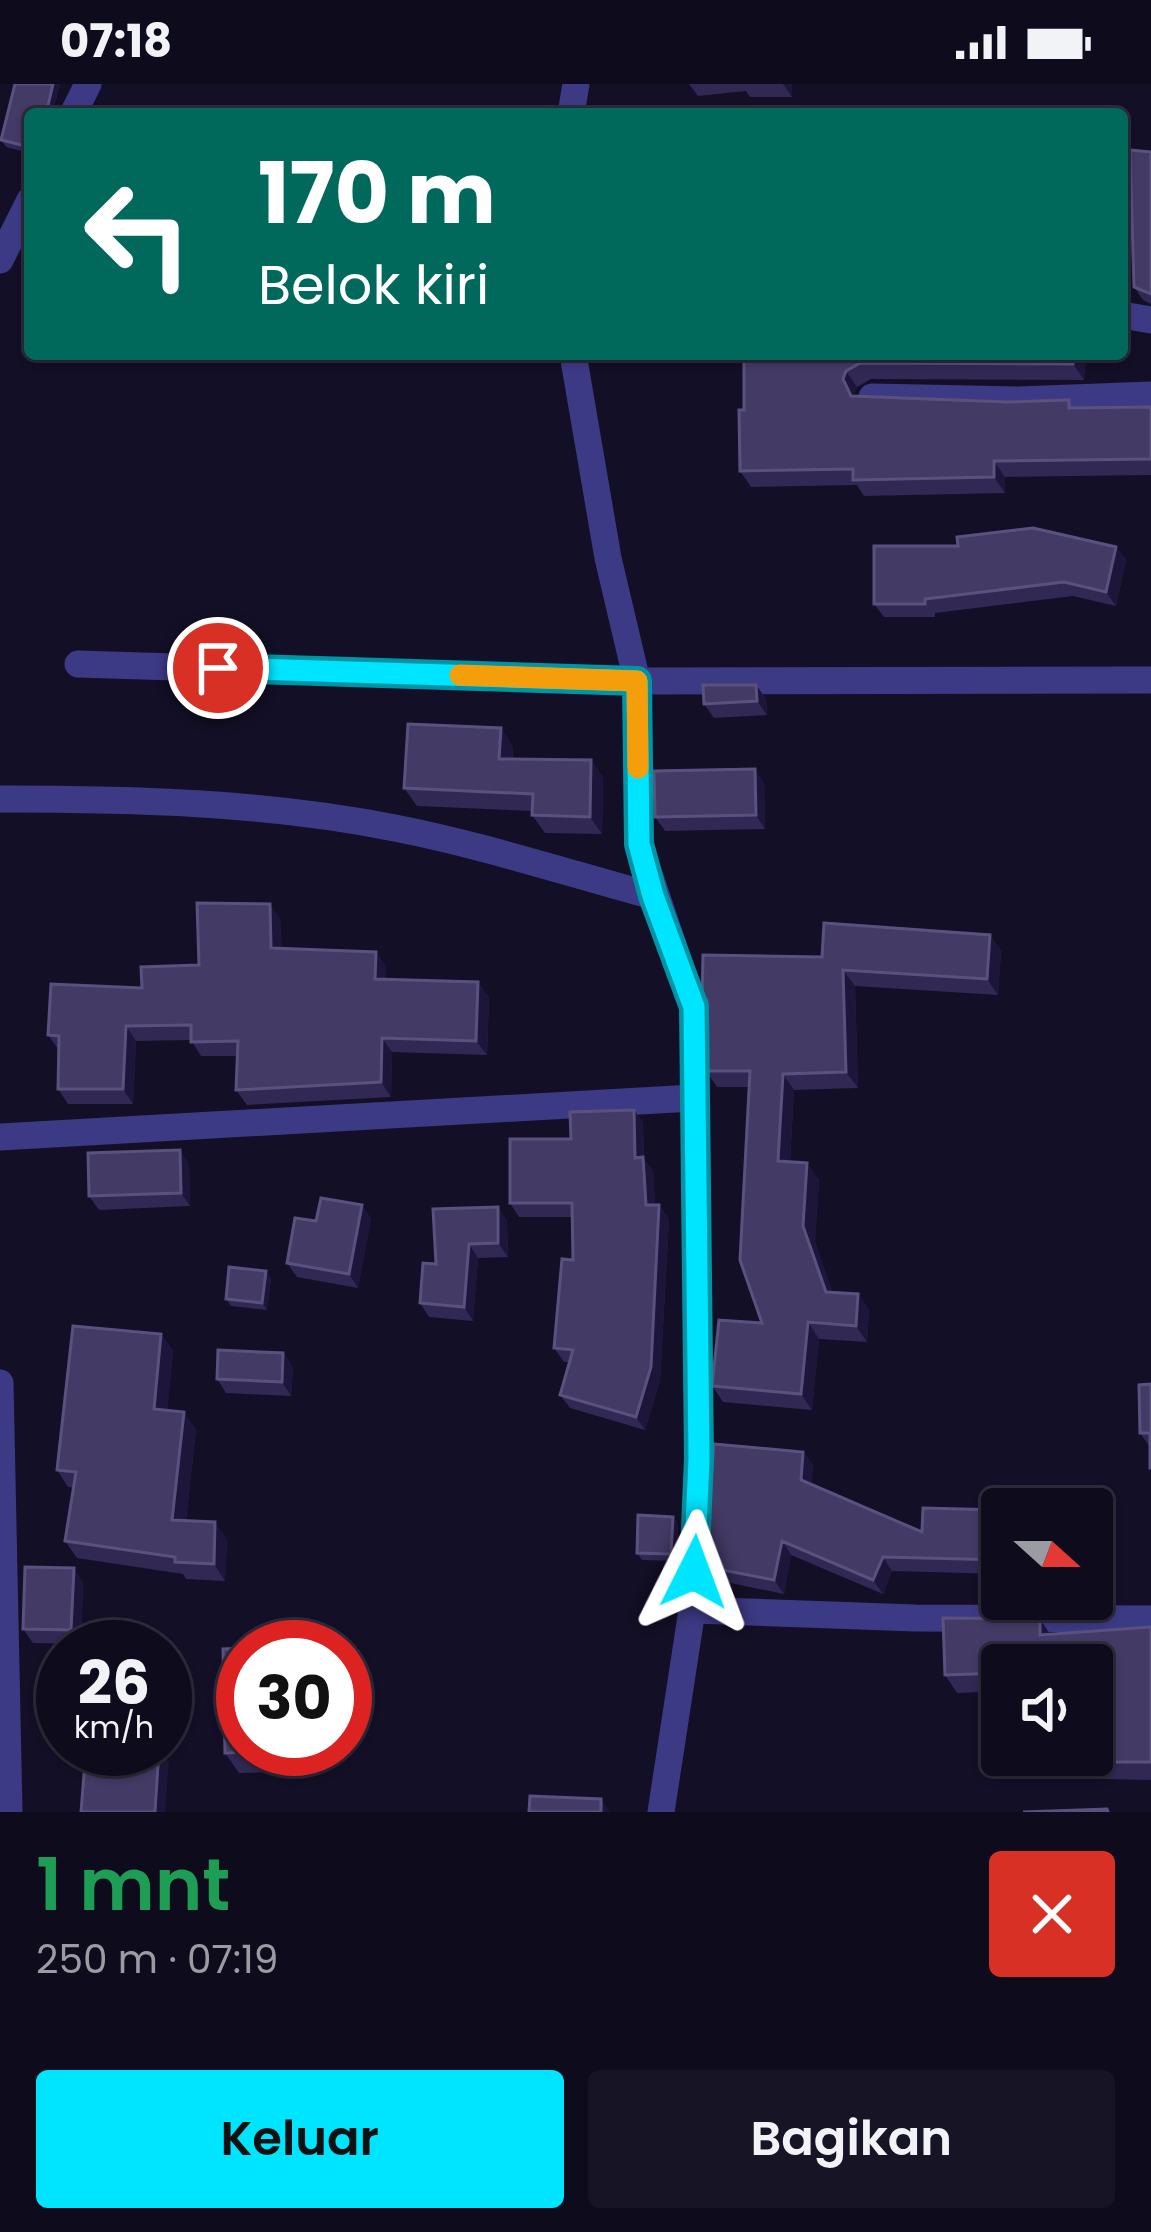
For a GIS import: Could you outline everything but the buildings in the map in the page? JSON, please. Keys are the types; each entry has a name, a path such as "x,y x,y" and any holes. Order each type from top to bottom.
{"street":[{"path":"0,260 24,212"},
{"path":"574,360 608,558 637,681 639,844 694,1007 699,1459 692,1610 661,1812"},
{"path":"872,397 1019,400 1151,395"},
{"path":"78,664 637,681 1151,680"},
{"path":"0,799 262,807 397,828 653,896"},
{"path":"0,1137 694,1098"},
{"path":"0,1384 3,1707 9,1812"},
{"path":"692,1610 914,1618 1151,1618"}],"slow traffic":[{"path":"460,675 637,681 638,768"}],"route":[{"path":"218,668 637,681 639,844 694,1007 699,1459 694,1572"}]}
